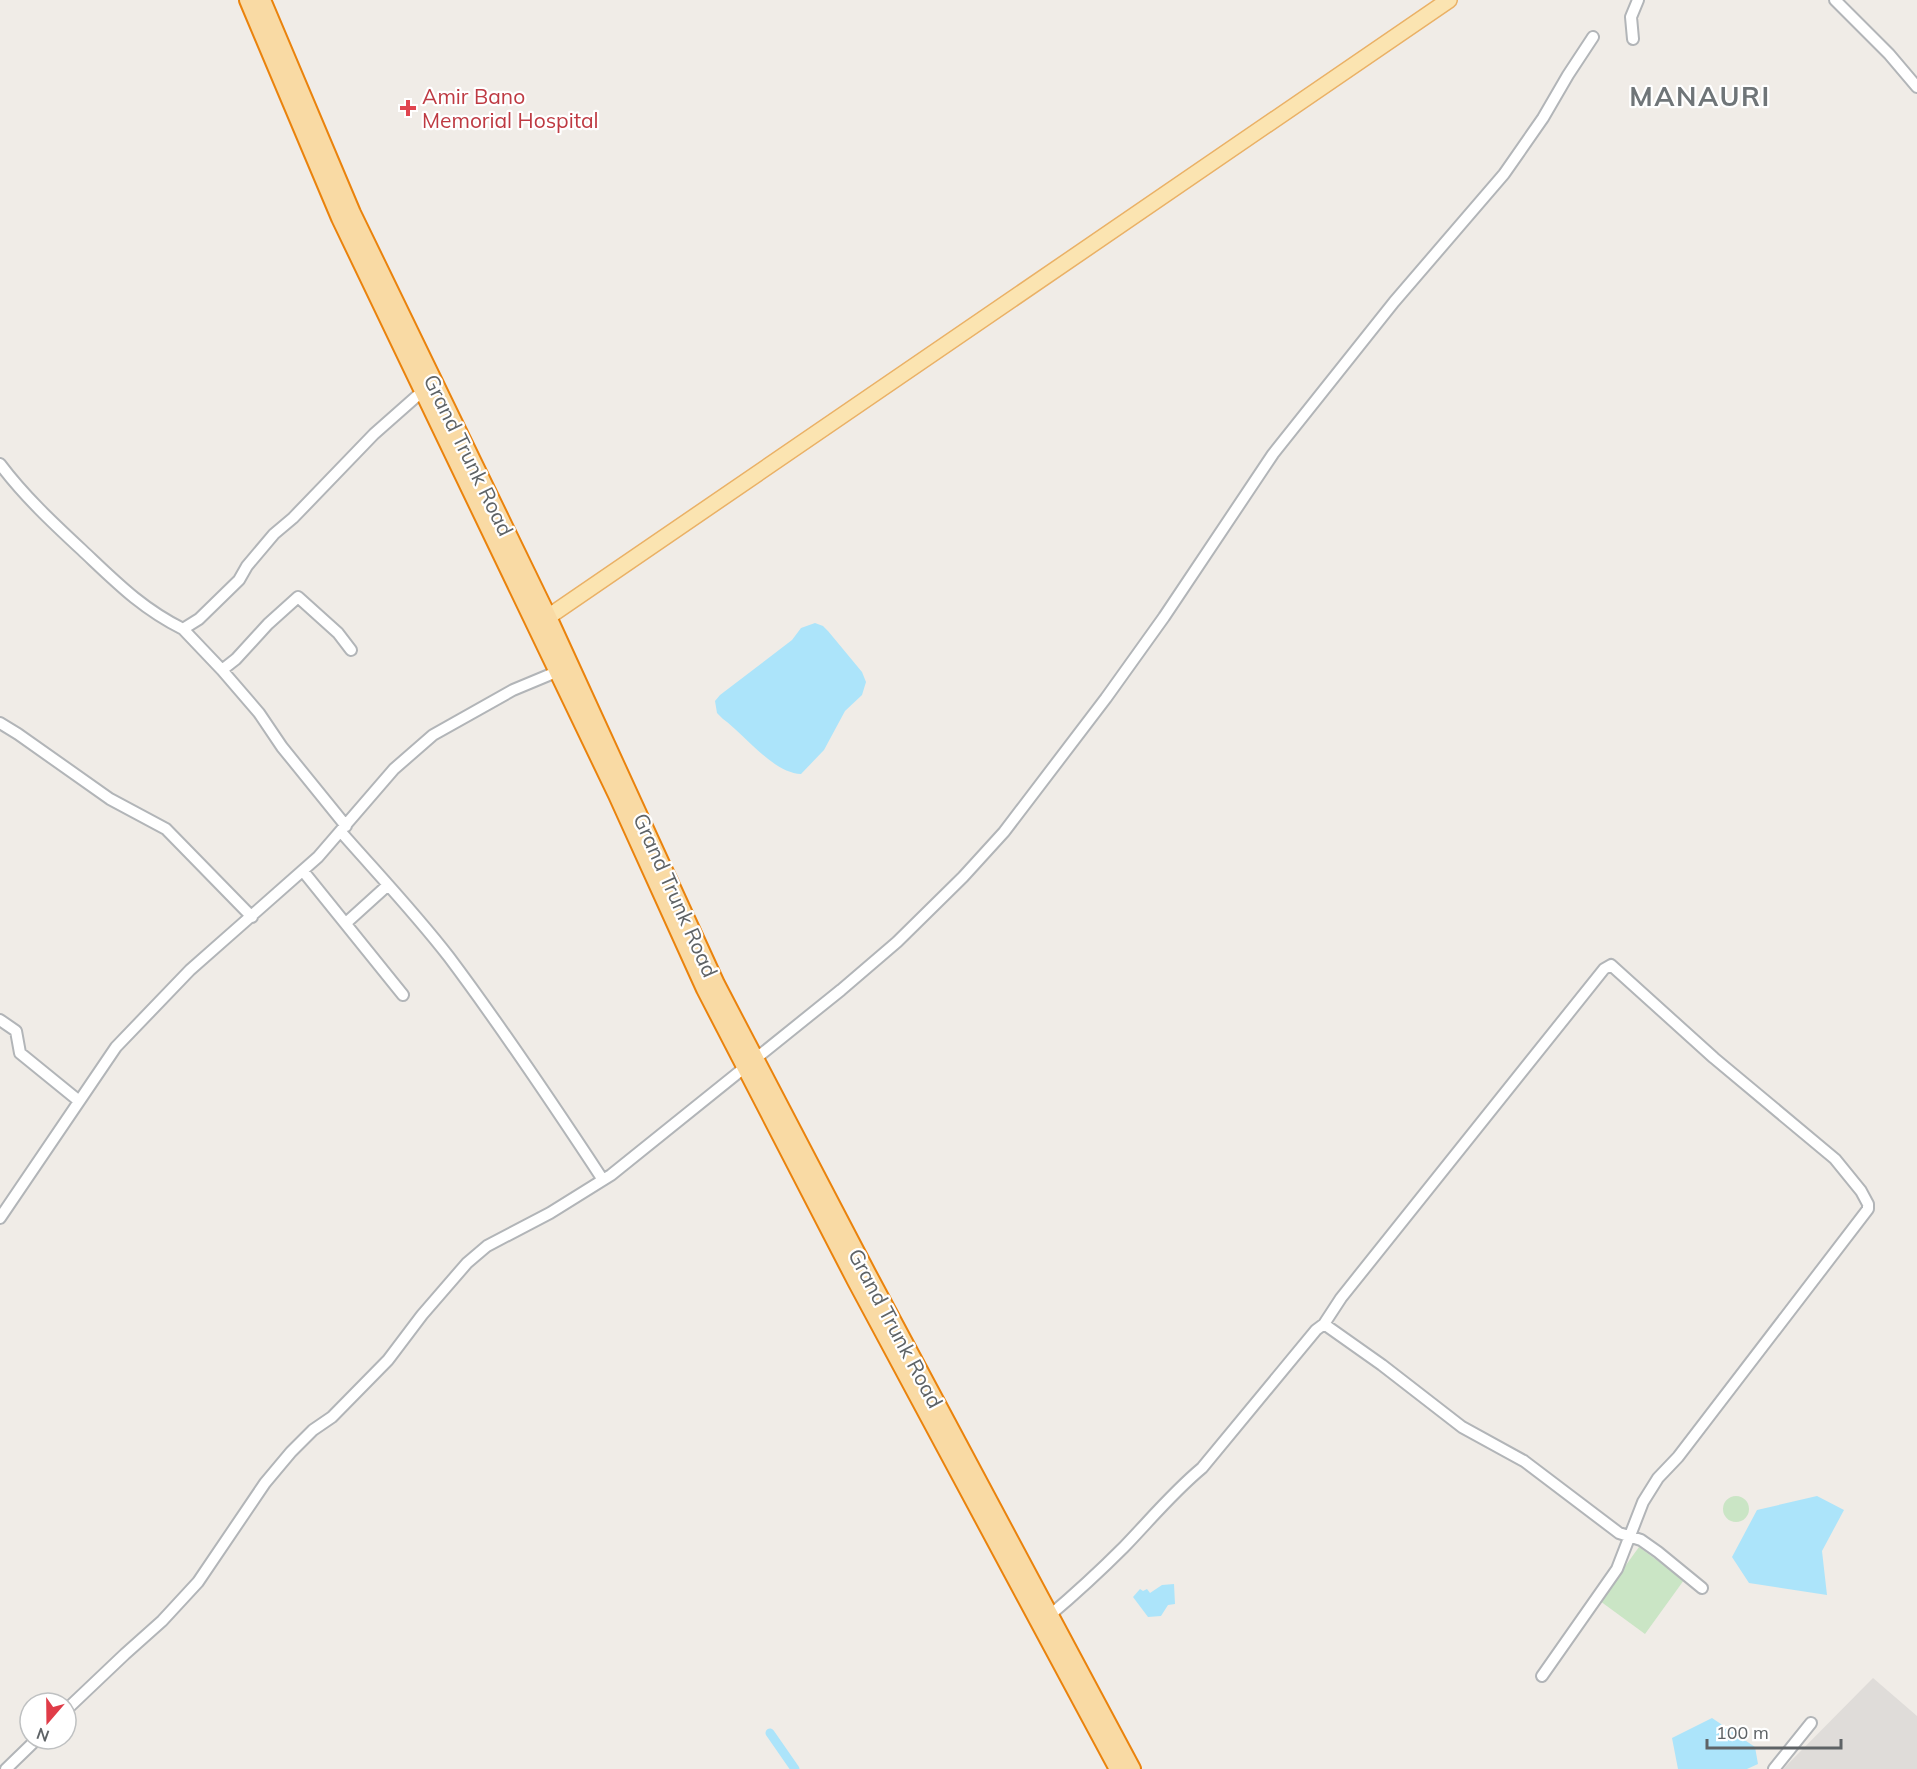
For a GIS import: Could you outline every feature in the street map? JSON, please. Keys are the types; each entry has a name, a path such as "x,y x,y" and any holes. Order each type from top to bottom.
{"highway":[{"name":"Grand Trunk Road","path":"248,0 430,390 625,797 705,989 750,1063 1122,1764"},
{"name":"Grand Trunk Road","path":"262,0 334,186"},
{"name":"Grand Trunk Road","path":"1034,1600 1049,1616 1122,1764"}],"main road":[{"path":"543,624 1449,0"}],"street":[{"path":"1634,39 1631,17 1638,0"},
{"path":"1834,0 1889,54 1917,87"},
{"path":"78,1699 162,1621 198,1582 265,1483 284,1460 313,1430 332,1417 388,1360 422,1315 467,1263 487,1246 550,1213 603,1180 664,1133 841,990 897,942 963,877 1004,832 1119,680 1273,454 1394,302 1504,174 1543,118 1593,37"},
{"path":"183,629 199,619 238,580 274,534 293,518 346,462 417,396 430,390"},
{"path":"0,464 15,485 136,601 158,617 183,629 259,713 343,829 448,956 529,1069 603,1180"},
{"path":"222,670 298,597 338,633 351,650"},
{"path":"0,1218 116,1047 190,970 303,871 343,829 394,769 433,735 513,690 564,669"},
{"path":"0,723 110,799 166,829 252,917"},
{"path":"303,871 404,995"},
{"path":"346,923 388,885"},
{"path":"1049,1616 1076,1594 1180,1485 1202,1468 1316,1330 1324,1324 1341,1298 1608,965 1615,967 1714,1058 1835,1159 1861,1191 1868,1204 1867,1212 1678,1457 1658,1478 1643,1502 1617,1569 1542,1676"},
{"path":"0,1020 16,1031 20,1053 79,1101"},
{"path":"1324,1324 1382,1365 1462,1427 1524,1461 1619,1533 1641,1540 1658,1552 1702,1588"},
{"path":"1774,1769 1811,1723"},
{"path":"6,1769 25,1751"}],"shaded area":[{"path":"1873,1678 1917,1716 1917,1769 1783,1769"}],"green space":[{"path":"1736,1496 1745,1500 1749,1509 1745,1518 1736,1522 1727,1518 1723,1509 1727,1500"},
{"path":"1639,1547 1684,1580 1645,1634 1600,1601"}],"water":[{"path":"815,623 828,631 862,672 866,682 862,695 845,711 824,750 801,774 780,767 760,752 717,713 715,701 792,640 801,628"},
{"path":"1817,1496 1844,1510 1822,1551 1827,1595 1749,1583 1732,1557 1757,1510"},
{"path":"1174,1584 1175,1604 1168,1605 1161,1616 1148,1617 1133,1597 1140,1589 1143,1591 1147,1589 1150,1593 1162,1585"},
{"path":"1712,1718 1755,1747 1758,1764 1747,1769 1678,1769 1672,1738"}],"waterway":[{"path":"770,1733 795,1769"}],"place":[{"name":"Amir Bano Memorial Hospital","path":"408,108"}],"district":[{"name":"MANAURI","path":"1700,96"}]}
